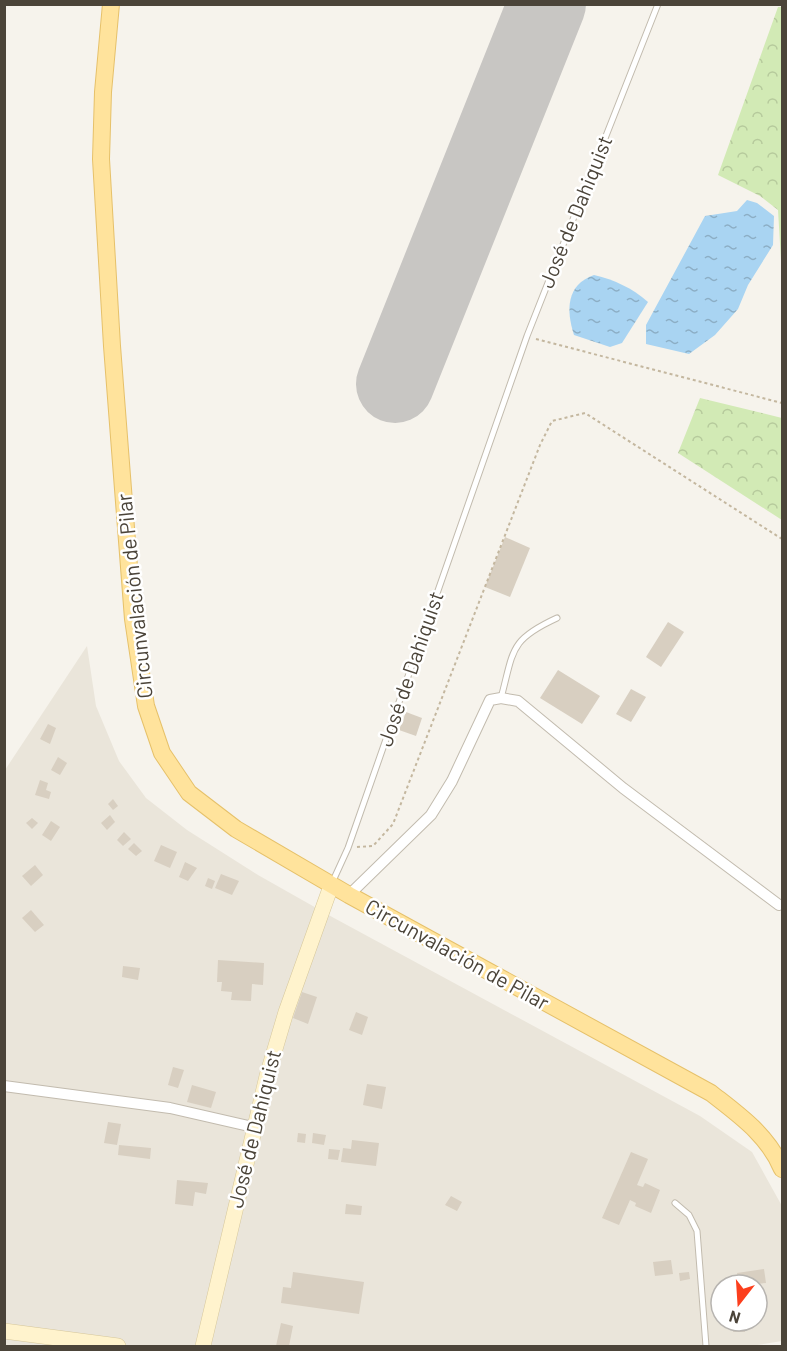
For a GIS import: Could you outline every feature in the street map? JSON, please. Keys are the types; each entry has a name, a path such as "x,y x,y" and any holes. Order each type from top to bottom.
{"main road":[{"name":"Circunvalación de Pilar","path":"111,4 103,92 101,159 111,346 133,619 146,706 162,753 189,793 236,830 331,886 711,1093 751,1124 775,1152 783,1169"},
{"name":"José de Dahiquist","path":"203,1347 253,1127 286,1012 331,886"},
{"path":"4,1331 39,1341 118,1347"}],"street":[{"path":"349,895 430,815 452,780 490,700 501,698 518,702 623,788 778,905"},
{"path":"4,1086 170,1108 253,1127"}],"lane":[{"name":"José de Dahiquist","path":"331,886 348,848 527,336 658,4"},
{"path":"501,698 516,644 529,631 557,618"},
{"path":"675,1203 689,1215 697,1230 706,1347"}],"path":[{"path":"527,336 783,402"},
{"path":"348,848 373,846 393,824 540,445 552,421 585,413 783,539"}],"shaded area":[{"path":"87,646 96,706 119,761 146,798 187,830 258,875 700,1116 752,1152 782,1206 782,1341 751,1346 5,1346 5,770"}],"green space":[{"path":"778,7 782,7 782,277 778,210 760,196 718,175"},
{"path":"700,398 782,418 782,520 678,453"}],"water":[{"path":"747,200 757,203 774,216 773,245 748,285 738,309 715,335 689,354 646,344 646,325 705,216 737,211"},
{"path":"594,275 623,285 648,302 622,343 610,347 574,335 571,326 569,308 573,292 585,279"}],"building":[{"path":"505,537 530,548 510,597 485,587"},
{"path":"668,622 684,632 661,667 646,657"},
{"path":"558,670 600,696 582,724 540,698"},
{"path":"631,689 646,697 631,722 616,714"},
{"path":"406,712 422,718 416,736 399,730"},
{"path":"48,724 56,728 50,744 40,739"},
{"path":"58,757 67,763 60,775 51,770"},
{"path":"40,780 48,783 46,790 51,792 49,799 35,795"},
{"path":"113,799 118,806 113,810 108,804"},
{"path":"110,815 115,822 107,830 101,823"},
{"path":"32,818 38,823 32,829 26,823"},
{"path":"51,821 60,827 51,841 42,835"},
{"path":"124,832 131,839 123,846 117,840"},
{"path":"134,843 142,851 136,856 128,849"},
{"path":"161,845 177,852 170,868 154,861"},
{"path":"185,862 197,868 188,881 179,877"},
{"path":"35,865 43,875 31,886 22,876"},
{"path":"221,874 239,881 232,895 215,888"},
{"path":"208,878 215,881 212,889 205,886"},
{"path":"31,910 44,925 35,932 22,918"},
{"path":"218,960 264,963 263,985 252,984 251,1001 231,1000 232,992 221,991 222,982 217,982"},
{"path":"123,966 140,968 138,980 122,977"},
{"path":"302,992 317,997 308,1024 293,1018"},
{"path":"356,1012 368,1017 362,1035 349,1030"},
{"path":"173,1067 184,1070 178,1088 168,1085"},
{"path":"367,1084 386,1087 382,1109 363,1105"},
{"path":"192,1085 216,1092 211,1108 187,1102"},
{"path":"108,1122 121,1124 117,1145 104,1143"},
{"path":"298,1133 306,1134 305,1143 297,1142"},
{"path":"313,1133 326,1135 324,1145 312,1143"},
{"path":"352,1140 379,1143 376,1166 341,1162 343,1148 351,1149"},
{"path":"119,1145 151,1148 150,1159 118,1155"},
{"path":"329,1149 340,1150 338,1160 328,1159"},
{"path":"631,1152 648,1159 637,1185 643,1187 645,1183 660,1190 651,1213 635,1206 636,1203 630,1200 619,1225 602,1218"},
{"path":"177,1180 208,1183 206,1194 195,1192 193,1206 175,1204"},
{"path":"451,1196 462,1202 457,1211 445,1205"},
{"path":"346,1204 362,1206 361,1215 345,1214"},
{"path":"671,1260 673,1274 655,1276 653,1262"},
{"path":"764,1269 765,1273 737,1273"},
{"path":"293,1272 364,1282 359,1314 281,1303 283,1287 291,1288"},
{"path":"689,1272 690,1279 680,1281 679,1273"},
{"path":"281,1323 293,1326 289,1346 276,1346"}],"runway":[{"path":"395,384 547,4"}]}
